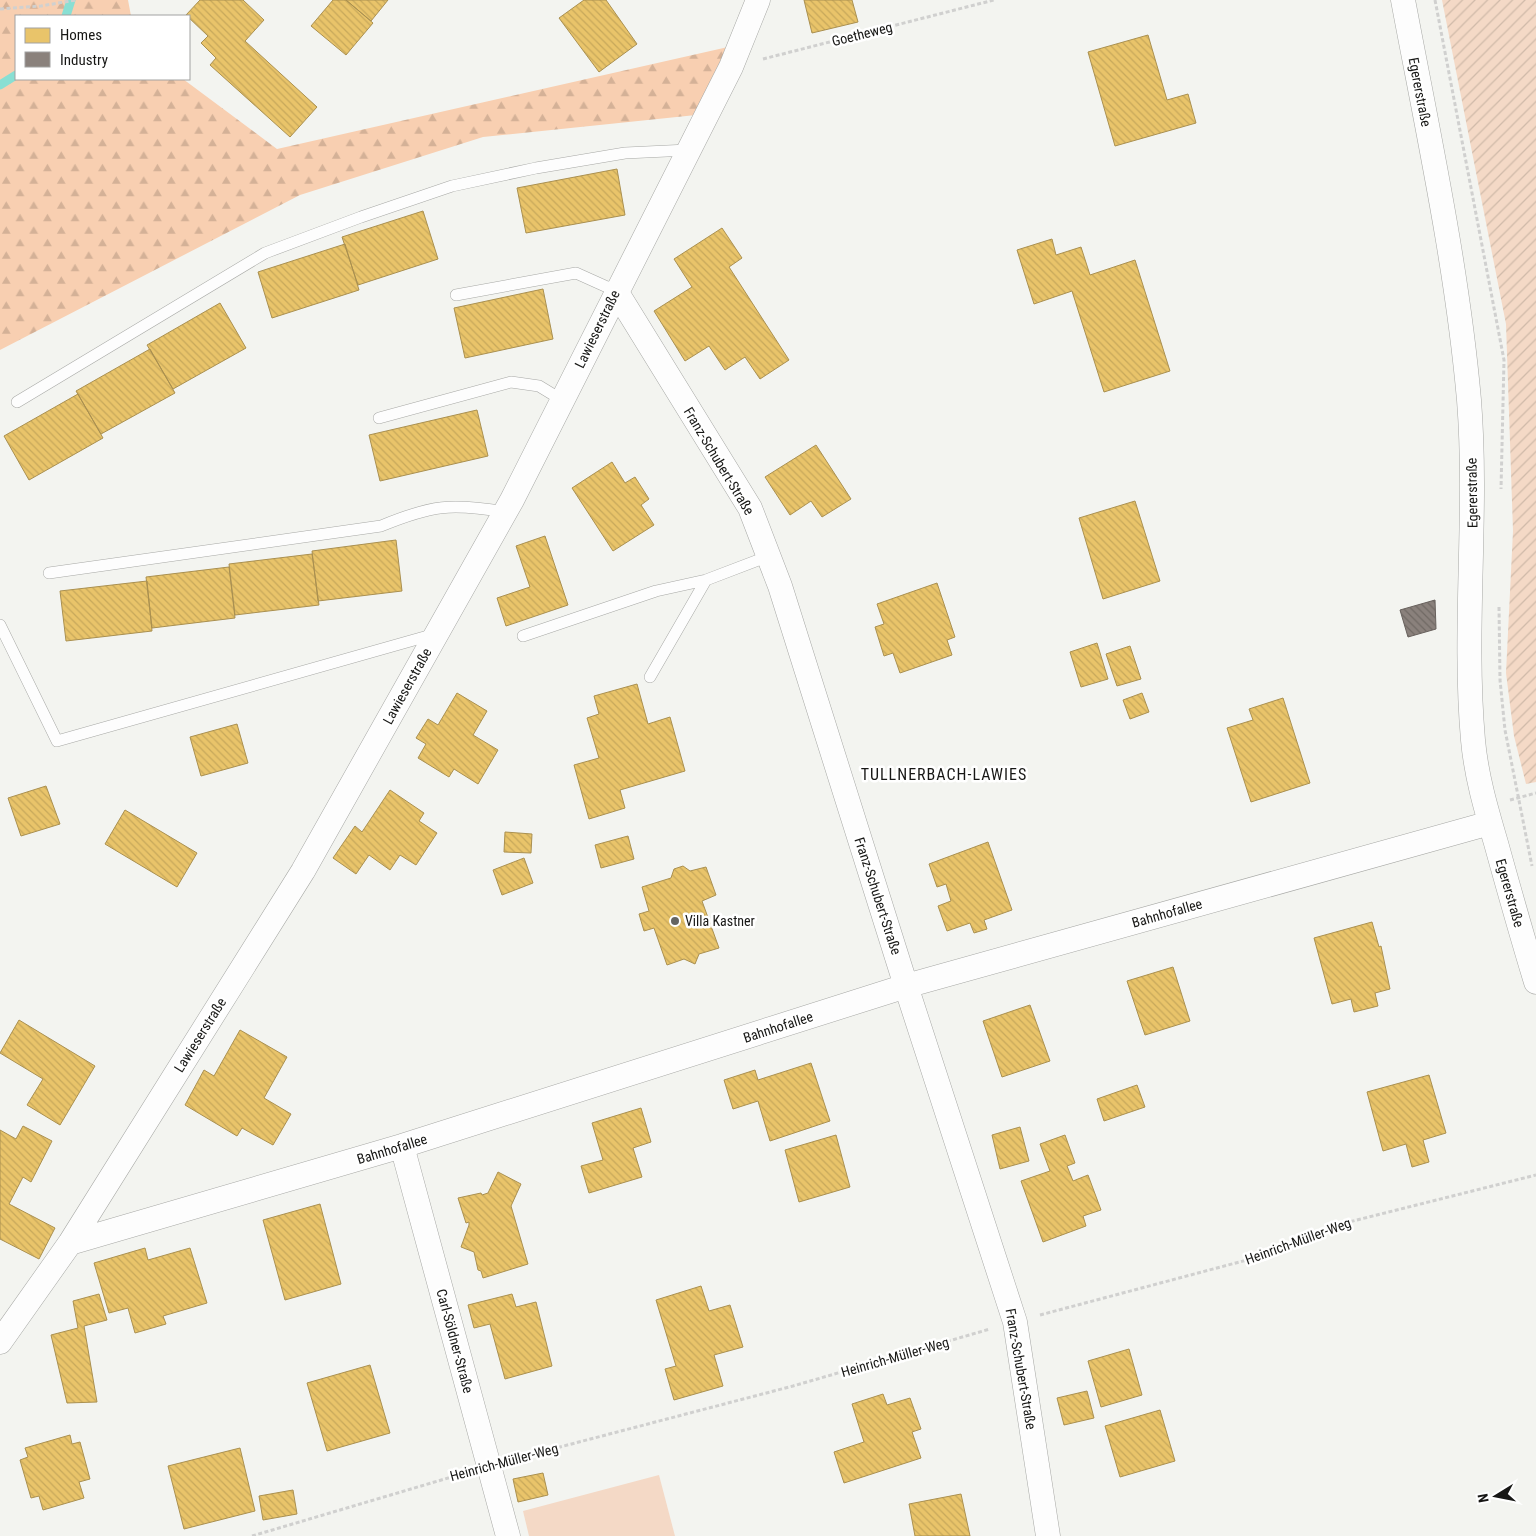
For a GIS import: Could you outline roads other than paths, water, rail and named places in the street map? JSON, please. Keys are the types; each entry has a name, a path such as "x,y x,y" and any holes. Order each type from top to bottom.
{"street":[{"name":"Lawieserstraße","path":"0,1342 70,1243 303,870 505,512 730,67 758,0"},
{"name":"Egererstraße","path":"1403,0 1442,207 1462,330 1469,402 1472,478 1468,676 1473,744 1490,823 1536,982"},
{"name":"Franz-Schubert-Straße","path":"616,291 750,508 780,586 906,986 1015,1322 1048,1536"},
{"name":"Bahnhofallee","path":"70,1243 402,1146 906,986 1490,823"},
{"name":"Carl-Söldner-Straße","path":"402,1146 508,1536"}],"lane":[{"path":"17,402 273,249 452,186 536,168 625,153 688,150"},
{"path":"456,295 576,273 616,291"},
{"path":"379,418 511,382 539,386 562,400"},
{"path":"49,574 381,526 415,512 445,506 473,507 505,512"},
{"path":"523,636 656,591 706,580 768,556"},
{"path":"650,677 706,580"},
{"path":"0,625 57,741 436,634"}],"waterway":[{"path":"66,15 71,0"},
{"path":"0,85 15,76"}],"place":[{"name":"Villa Kastner","path":"675,921"}],"district":[{"name":"TULLNERBACH-LAWIES","path":"944,774"}]}
